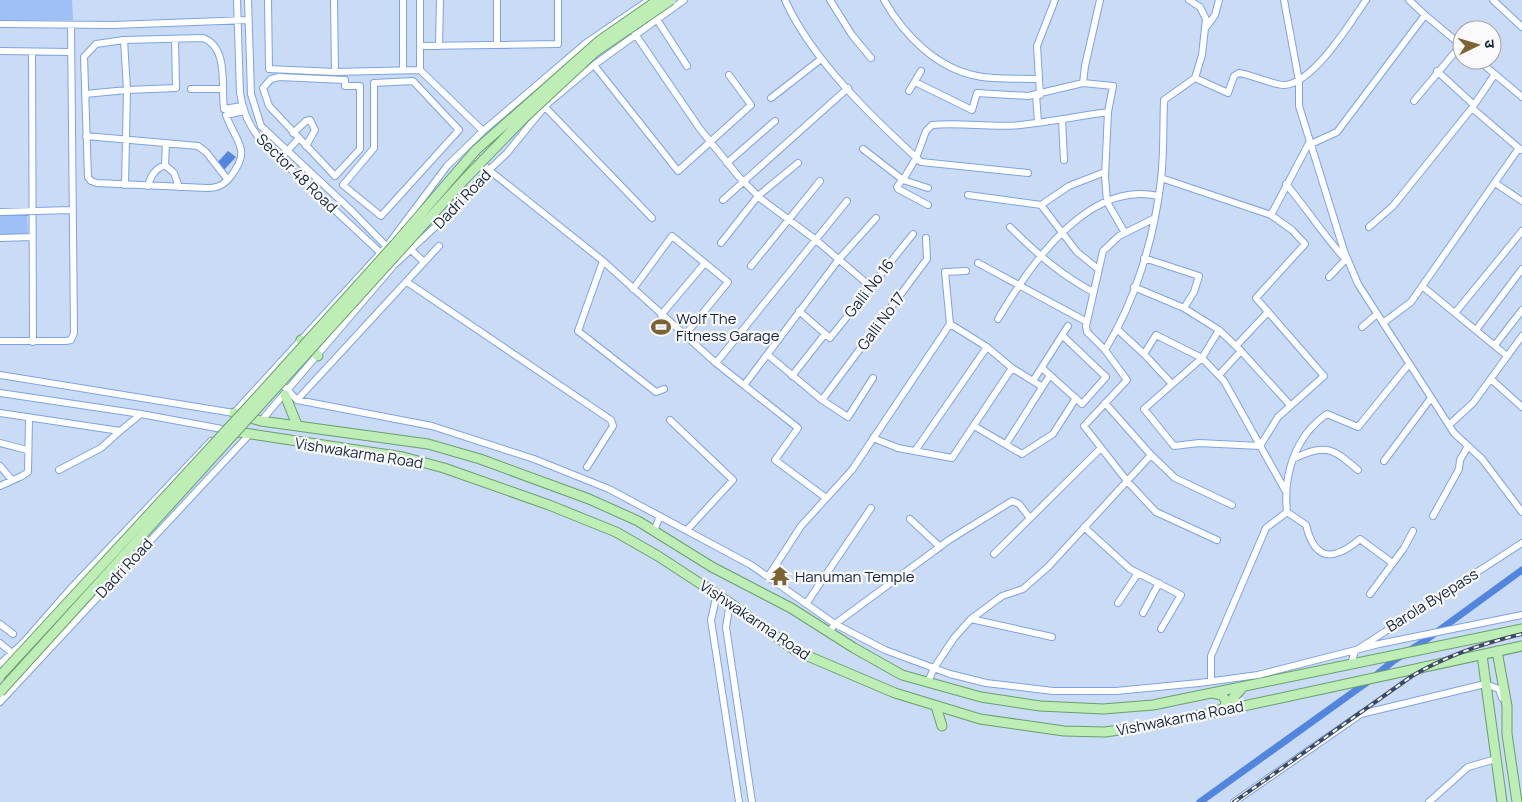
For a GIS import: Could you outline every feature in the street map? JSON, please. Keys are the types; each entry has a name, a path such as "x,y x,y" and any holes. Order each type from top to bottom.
{"main road":[{"path":"0,676 258,396 395,244 476,150 599,41 658,0"},
{"path":"0,692 464,180 516,127 596,52 671,0"},
{"path":"301,340 318,356"},
{"path":"287,393 297,425"},
{"name":"Vishwakarma Road","path":"234,414 261,420 428,444 480,459 589,499 638,521 712,567 791,608 902,675 981,697 1040,706 1103,709 1152,705 1522,629"},
{"name":"Vishwakarma Road","path":"222,429 403,457 453,471 549,505 616,532 658,556 717,594 796,651 896,693 980,719 1064,731 1105,732 1160,724 1522,646"},
{"path":"1498,651 1507,706 1507,734 1517,802"},
{"path":"1482,655 1502,802"},
{"path":"1244,686 1233,698 1237,704 1244,706"},
{"path":"1212,693 1222,695 1226,700 1225,707 1217,712"},
{"path":"936,706 942,726"}],"street":[{"name":"Sector 48 Road","path":"237,0 243,109 258,138 394,265"},
{"name":"Sector 48 Road","path":"248,0 253,106 260,126 353,212 400,260"},
{"path":"268,0 269,69 335,72 420,70 483,132"},
{"path":"334,0 335,72"},
{"path":"404,0 404,70"},
{"path":"420,0 420,70"},
{"path":"439,46 440,0"},
{"path":"497,0 497,45"},
{"path":"420,46 558,44 558,0"},
{"name":"Dadri Road","path":"234,414 381,253 447,166 483,132 586,44 649,0"},
{"name":"Dadri Road","path":"261,420 287,393 394,265 447,216 488,170 507,153 544,107 594,65 656,18 684,0"},
{"path":"785,0 821,59 920,162 1028,173"},
{"path":"830,0 852,34 871,58"},
{"path":"884,0 913,39 929,55 962,73 979,77 1039,79"},
{"path":"1038,122 1039,79 1037,46 1055,0"},
{"path":"1083,83 1084,66 1100,0"},
{"path":"1189,0 1202,10 1207,26"},
{"path":"1105,350 1118,330 1144,258 1155,218 1161,178 1164,100 1195,78 1202,55 1207,26 1215,15 1219,0"},
{"path":"1284,0 1299,81 1299,106 1346,259 1358,284 1449,425 1482,459 1522,512"},
{"path":"1195,78 1228,92 1234,76 1239,73 1256,75 1281,85 1299,81 1318,65 1366,0"},
{"path":"1409,0 1452,38"},
{"path":"1493,0 1522,27"},
{"path":"1271,215 1310,142 1337,132 1425,15"},
{"path":"624,18 711,143 742,181 870,286"},
{"path":"656,18 687,66"},
{"path":"0,24 71,25 248,20"},
{"path":"0,341 66,341 71,340 74,333 71,25"},
{"path":"203,38 216,46 220,54 224,109 243,109 226,115 242,156 239,165 228,180 216,188 126,185 91,181 87,171 84,57 88,50 96,44 124,40 203,38"},
{"path":"85,94 176,88 175,39"},
{"path":"124,40 127,90 126,185"},
{"path":"0,52 72,52"},
{"path":"32,52 33,342"},
{"path":"1414,101 1437,71 1452,55"},
{"path":"771,98 821,59"},
{"path":"594,65 678,171 752,105 729,75"},
{"path":"1490,70 1522,97"},
{"path":"909,91 921,71"},
{"path":"1383,323 1411,302 1520,150 1437,71"},
{"path":"1369,227 1393,206 1473,107 1495,74"},
{"path":"279,77 345,80 345,86 360,86 360,149 335,176 299,138 265,99 263,88 271,79 279,77"},
{"path":"413,81 459,130 381,216 362,200 343,185 374,148 374,83 413,81"},
{"path":"915,82 972,110 977,93 1038,95 1083,83 1112,85 1108,112 1105,172 1107,202 1125,232"},
{"path":"723,200 848,88"},
{"path":"191,89 223,89"},
{"path":"544,107 652,218"},
{"path":"928,205 897,187 916,158 926,131 932,125 956,123 1010,125 1108,112"},
{"path":"1062,119 1064,160"},
{"path":"293,133 306,121 310,120 315,130 306,146"},
{"path":"727,163 775,121"},
{"path":"86,136 191,145 203,149 228,180"},
{"path":"280,159 299,138"},
{"path":"166,143 166,166 174,173 179,187"},
{"path":"467,148 488,170 603,261 716,363 745,384 798,428 775,460 826,498"},
{"path":"863,149 902,180 928,188"},
{"path":"720,243 758,196 798,163"},
{"path":"148,186 151,176 158,168 166,166"},
{"path":"968,195 1041,205 1069,186 1105,172"},
{"path":"1161,178 1271,215 1292,230 1305,244 1256,298 1324,376 1278,417 1260,446"},
{"path":"751,266 820,181"},
{"path":"1495,183 1522,201"},
{"path":"1286,184 1311,213 1327,239 1346,259"},
{"path":"998,319 1018,285 1039,256 1090,210 1121,196 1143,193 1158,196"},
{"path":"353,212 362,200"},
{"path":"716,363 847,201"},
{"path":"1041,205 1077,252 1098,269"},
{"path":"0,212 72,210"},
{"path":"745,384 839,259 876,218"},
{"path":"1155,218 1125,232 1103,251 1086,322 1087,332 1105,350 1127,380 1084,426 1126,481 1156,512 1217,540"},
{"path":"1010,227 1039,256 1075,282 1093,292"},
{"path":"1455,313 1522,231"},
{"name":"Galli No 16","path":"825,334 830,338 913,234"},
{"path":"633,289 672,236 728,282 685,335"},
{"path":"0,238 32,237"},
{"name":"Galli No 17","path":"822,400 926,259 926,238"},
{"path":"297,400 439,246"},
{"path":"410,249 424,262"},
{"path":"1144,258 1199,276 1194,292 1184,308"},
{"path":"1329,277 1346,259"},
{"path":"603,261 578,330 656,392 664,389"},
{"path":"662,314 704,263"},
{"path":"978,263 1086,322"},
{"path":"1476,330 1522,269"},
{"path":"768,577 801,526 852,470 950,324 945,272 966,271"},
{"path":"407,282 611,420 613,426 587,467"},
{"path":"1422,286 1506,355"},
{"path":"1134,287 1184,308 1219,330 1239,348 1290,406"},
{"path":"1495,345 1522,310"},
{"path":"792,376 825,334 799,311"},
{"path":"1218,376 1268,312"},
{"path":"1362,327 1377,314"},
{"path":"950,324 987,346 1012,368 1041,386"},
{"path":"1033,381 1068,326"},
{"path":"1118,330 1172,384"},
{"path":"1219,330 1202,358 1144,409 1174,446 1199,443 1260,446"},
{"path":"1144,354 1156,335 1202,358 1218,376 1285,490"},
{"path":"1042,368 1082,404 1106,377 1063,336"},
{"path":"1449,425 1473,404 1492,380 1506,355 1522,336"},
{"path":"915,451 987,346"},
{"path":"768,355 822,400 848,417 873,378"},
{"path":"1287,512 1285,490 1292,459 1307,432 1327,414 1358,427 1409,364"},
{"path":"873,438 898,448 952,458 1012,368"},
{"path":"271,373 287,393 297,400 432,426 534,459 609,489 752,565 835,624 885,650 934,668 986,683 1053,691 1116,691 1211,681 1258,675 1379,644 1522,615"},
{"name":"Vishwakarma Road","path":"0,375 234,414"},
{"path":"1006,444 1041,386 1050,375"},
{"path":"1492,380 1522,407"},
{"name":"Vishwakarma Road","path":"0,393 141,414 222,429"},
{"path":"974,426 1022,454 1053,434 1076,398"},
{"path":"1384,461 1431,398"},
{"path":"1105,403 1151,455 1175,478 1232,505"},
{"path":"0,413 120,431"},
{"path":"60,470 101,448 141,414"},
{"path":"0,486 28,472 29,418"},
{"path":"670,420 733,480 687,530"},
{"name":"Dadri Road","path":"0,664 222,429"},
{"name":"Dadri Road","path":"0,702 249,434"},
{"path":"0,443 27,450"},
{"path":"1434,516 1459,470 1460,460 1468,446"},
{"path":"994,554 1101,448"},
{"path":"1292,459 1316,451 1336,452 1358,470"},
{"path":"928,682 934,668 954,638 972,619 1002,596 1023,589 1048,567 1151,455"},
{"path":"0,466 12,480"},
{"path":"829,632 835,624 940,547 1012,501 1019,504 1030,518"},
{"path":"806,604 871,508"},
{"path":"1287,512 1306,525 1310,541 1320,553 1331,555 1345,552 1360,539 1391,562"},
{"path":"1211,681 1211,656 1266,528 1287,512"},
{"path":"654,531 660,516"},
{"path":"910,519 940,547"},
{"path":"1084,527 1130,569 1181,595 1161,629"},
{"path":"1370,594 1391,562 1404,548 1413,531"},
{"name":"Barola Byepass","path":"1355,650 1522,542"},
{"path":"1118,603 1138,573"},
{"path":"1144,613 1159,583"},
{"path":"717,594 711,620 739,802"},
{"path":"730,603 726,627 752,802"},
{"path":"972,619 1052,637"},
{"path":"0,624 12,634"},
{"path":"0,643 12,653"},
{"path":"1351,664 1355,650"},
{"path":"1234,802 1361,714 1486,684 1499,690 1507,706"},
{"path":"1429,802 1468,768 1496,759"}],"shaded area":[{"path":"0,0 72,0 73,20 0,21"},
{"path":"228,151 236,157 223,171 216,164"},
{"path":"27,214 28,234 0,235 0,215"}],"waterway":[{"path":"1200,802 1373,678 1393,661 1423,642 1522,570"}],"railway":[{"path":"1234,802 1412,676 1438,662 1466,651 1522,634"}],"place":[{"name":"Wolf The Fitness Garage","path":"661,327"},
{"name":"Hanuman Temple","path":"780,576"}]}
